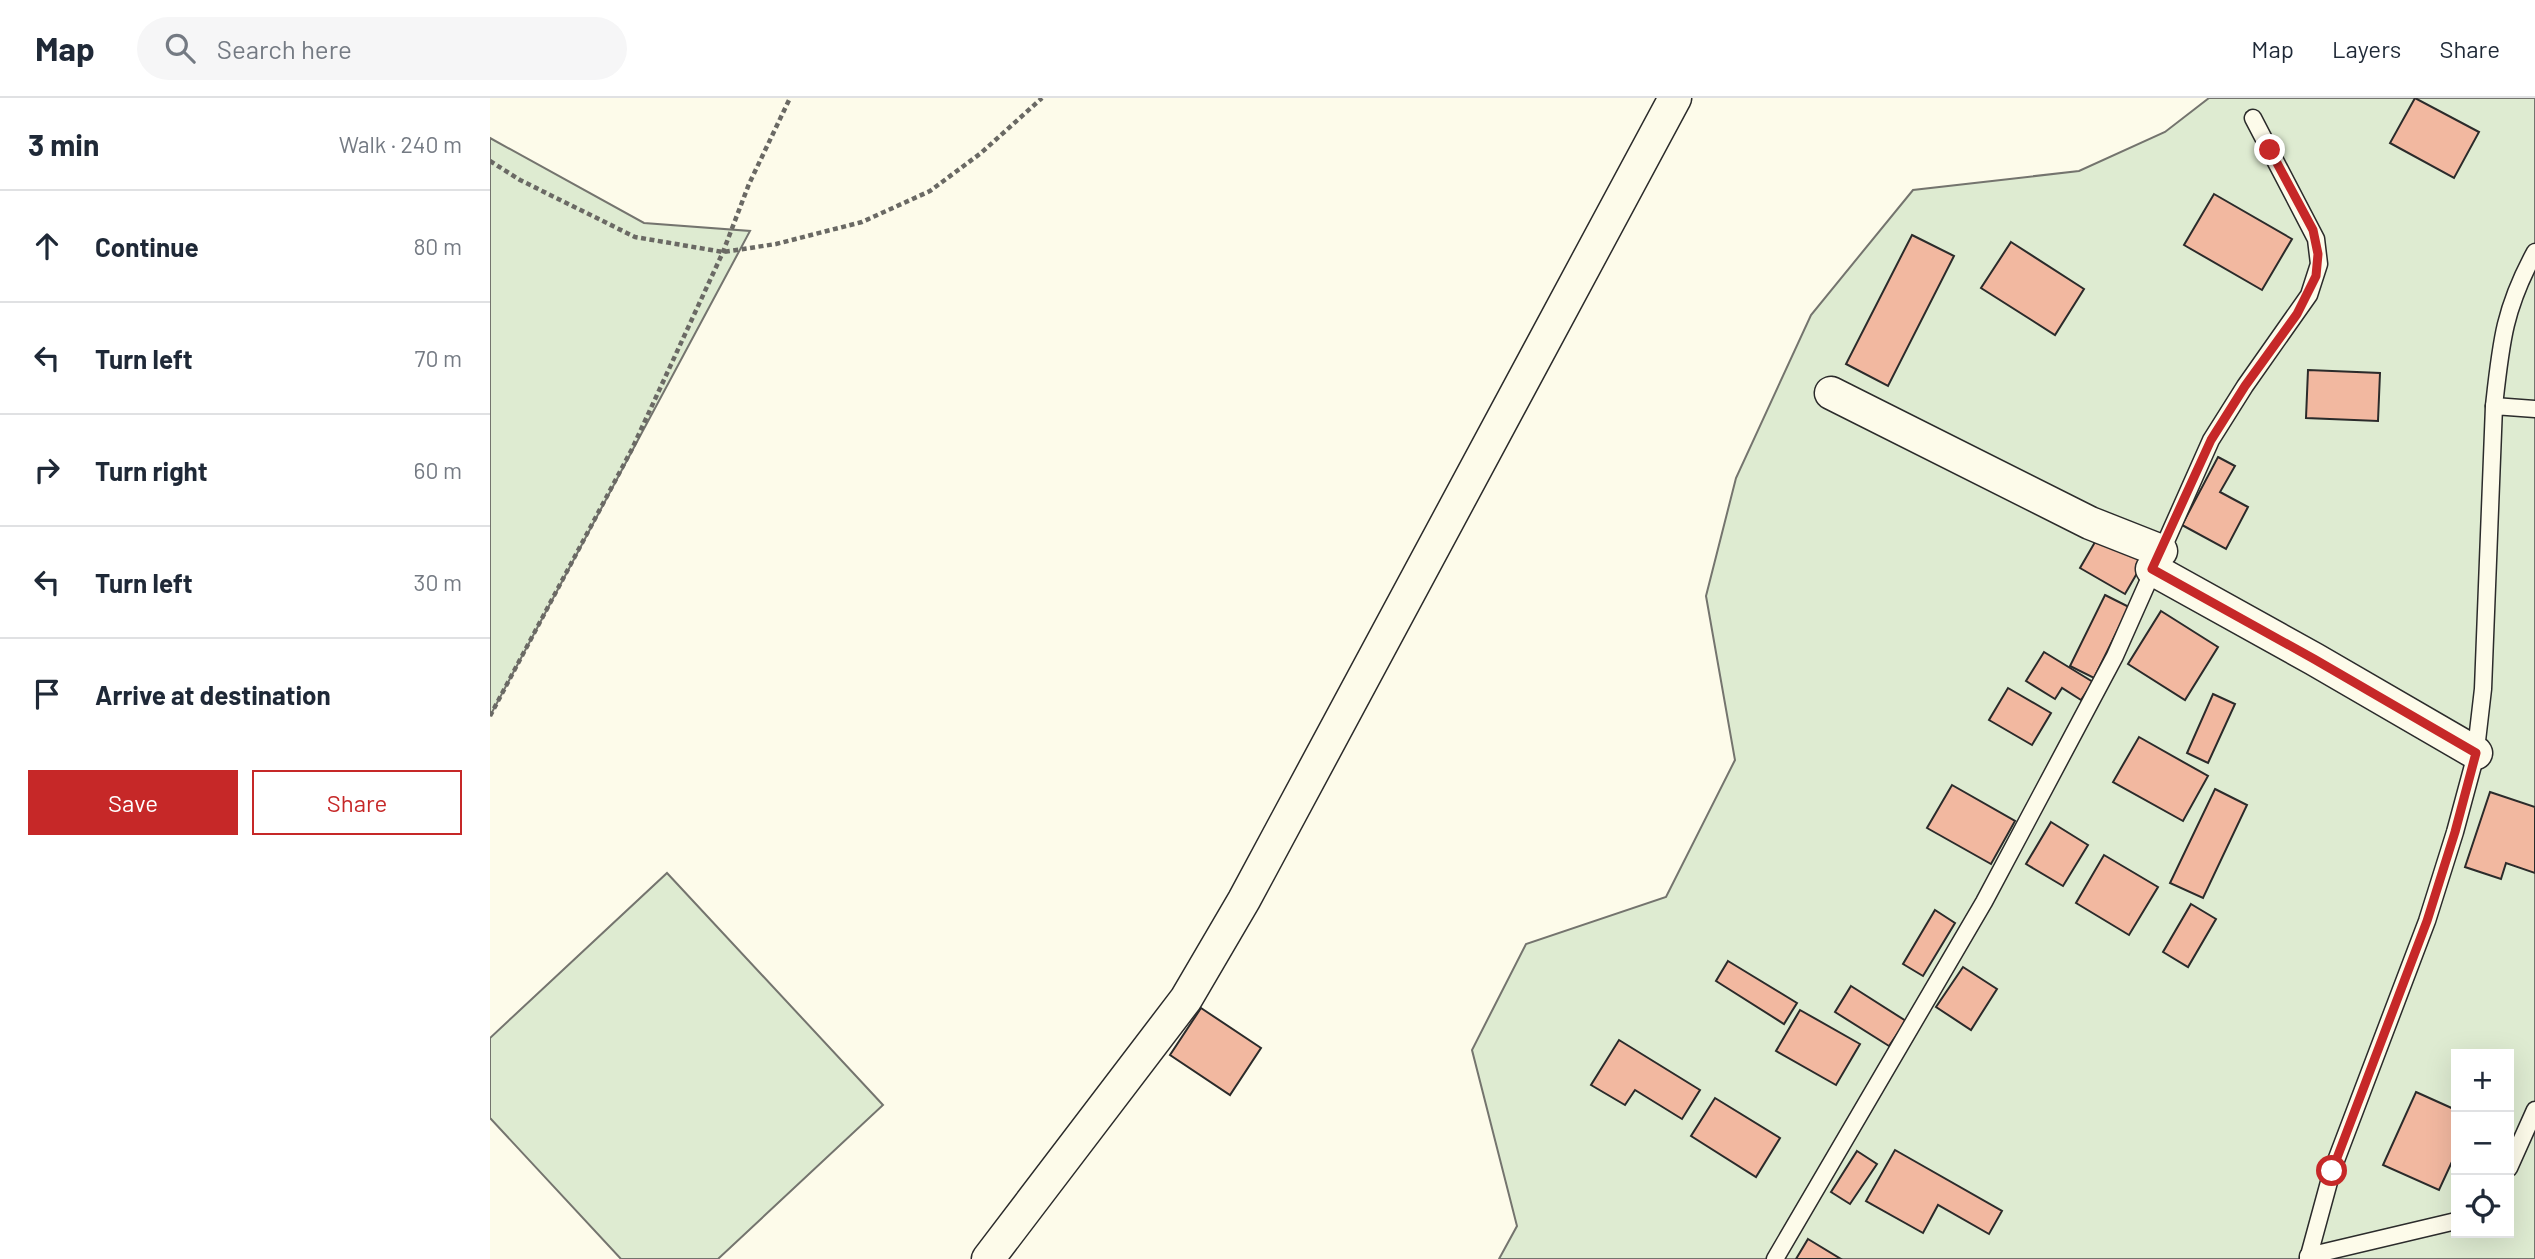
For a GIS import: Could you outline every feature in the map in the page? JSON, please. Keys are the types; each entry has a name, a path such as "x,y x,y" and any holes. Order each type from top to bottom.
{"street":[{"path":"988,1259 1186,999 1244,900 1675,98"},
{"path":"1830,393 2075,516 2156,560 2314,659 2476,753"}],"lane":[{"path":"1775,1259 1984,902 2115,656 2211,440 2309,295 2318,269 2313,230 2253,118"},
{"path":"2451,1222 2308,1258 2332,1171 2431,909 2476,753 2483,689 2494,406 2502,334 2519,281 2535,252"},
{"path":"2494,406 2535,409"},
{"path":"2514,1157 2535,1110"}],"path":[{"path":"490,716 632,449 790,98"},
{"path":"490,161 520,180 635,237 723,251 776,244 862,222 930,191 981,153 1042,98"}],"green space":[{"path":"2209,98 2535,98 2535,1259 1499,1259 1517,1226 1472,1050 1526,944 1666,897 1735,760 1706,596 1736,478 1811,315 1913,190 2079,171 2165,132"},
{"path":"490,138 644,223 750,231 490,716"},
{"path":"667,873 883,1105 718,1259 621,1259 490,1118 490,1038"}],"building":[{"path":"2415,98 2479,132 2454,178 2390,143"},
{"path":"2214,194 2292,239 2262,290 2184,245"},
{"path":"1912,235 1954,256 1888,386 1846,364"},
{"path":"2011,242 2084,289 2055,335 1981,288"},
{"path":"2308,370 2380,373 2378,421 2306,418"},
{"path":"2218,457 2235,466 2220,492 2248,507 2226,549 2182,525"},
{"path":"2102,530 2147,556 2125,594 2080,568"},
{"path":"2105,595 2129,607 2094,678 2070,666"},
{"path":"2161,611 2218,647 2185,700 2128,664"},
{"path":"2044,652 2093,682 2081,700 2062,688 2055,699 2026,681"},
{"path":"2008,688 2051,713 2032,745 1989,720"},
{"path":"2213,694 2235,704 2208,763 2187,753"},
{"path":"2139,737 2208,776 2183,821 2113,782"},
{"path":"1952,785 2015,821 1991,864 1927,828"},
{"path":"2215,789 2247,805 2203,898 2170,883"},
{"path":"2490,792 2535,807 2535,873 2506,863 2501,879 2465,867"},
{"path":"2051,822 2088,845 2063,886 2026,864"},
{"path":"2104,855 2158,887 2129,935 2076,903"},
{"path":"2191,904 2216,919 2188,967 2163,952"},
{"path":"1935,910 1955,923 1923,976 1903,964"},
{"path":"1728,961 1797,1003 1784,1024 1716,981"},
{"path":"1963,967 1997,989 1971,1030 1936,1007"},
{"path":"1851,986 1906,1021 1889,1046 1835,1012"},
{"path":"1201,1008 1261,1048 1230,1095 1170,1055"},
{"path":"1800,1010 1860,1044 1836,1085 1776,1051"},
{"path":"1619,1040 1700,1090 1682,1119 1635,1090 1625,1105 1591,1085"},
{"path":"2416,1092 2451,1108 2451,1164 2439,1190 2383,1165"},
{"path":"1715,1098 1780,1138 1756,1177 1691,1136"},
{"path":"1895,1150 2002,1211 1989,1234 1938,1205 1923,1233 1866,1201"},
{"path":"1857,1151 1877,1164 1850,1204 1831,1192"},
{"path":"1808,1239 1841,1259 1796,1259"}],"route":[{"path":"2270,150 2313,230 2319,264 2316,276 2309,295 2297,314 2245,386 2211,440 2152,569 2476,753 2427,921 2332,1171"}]}
